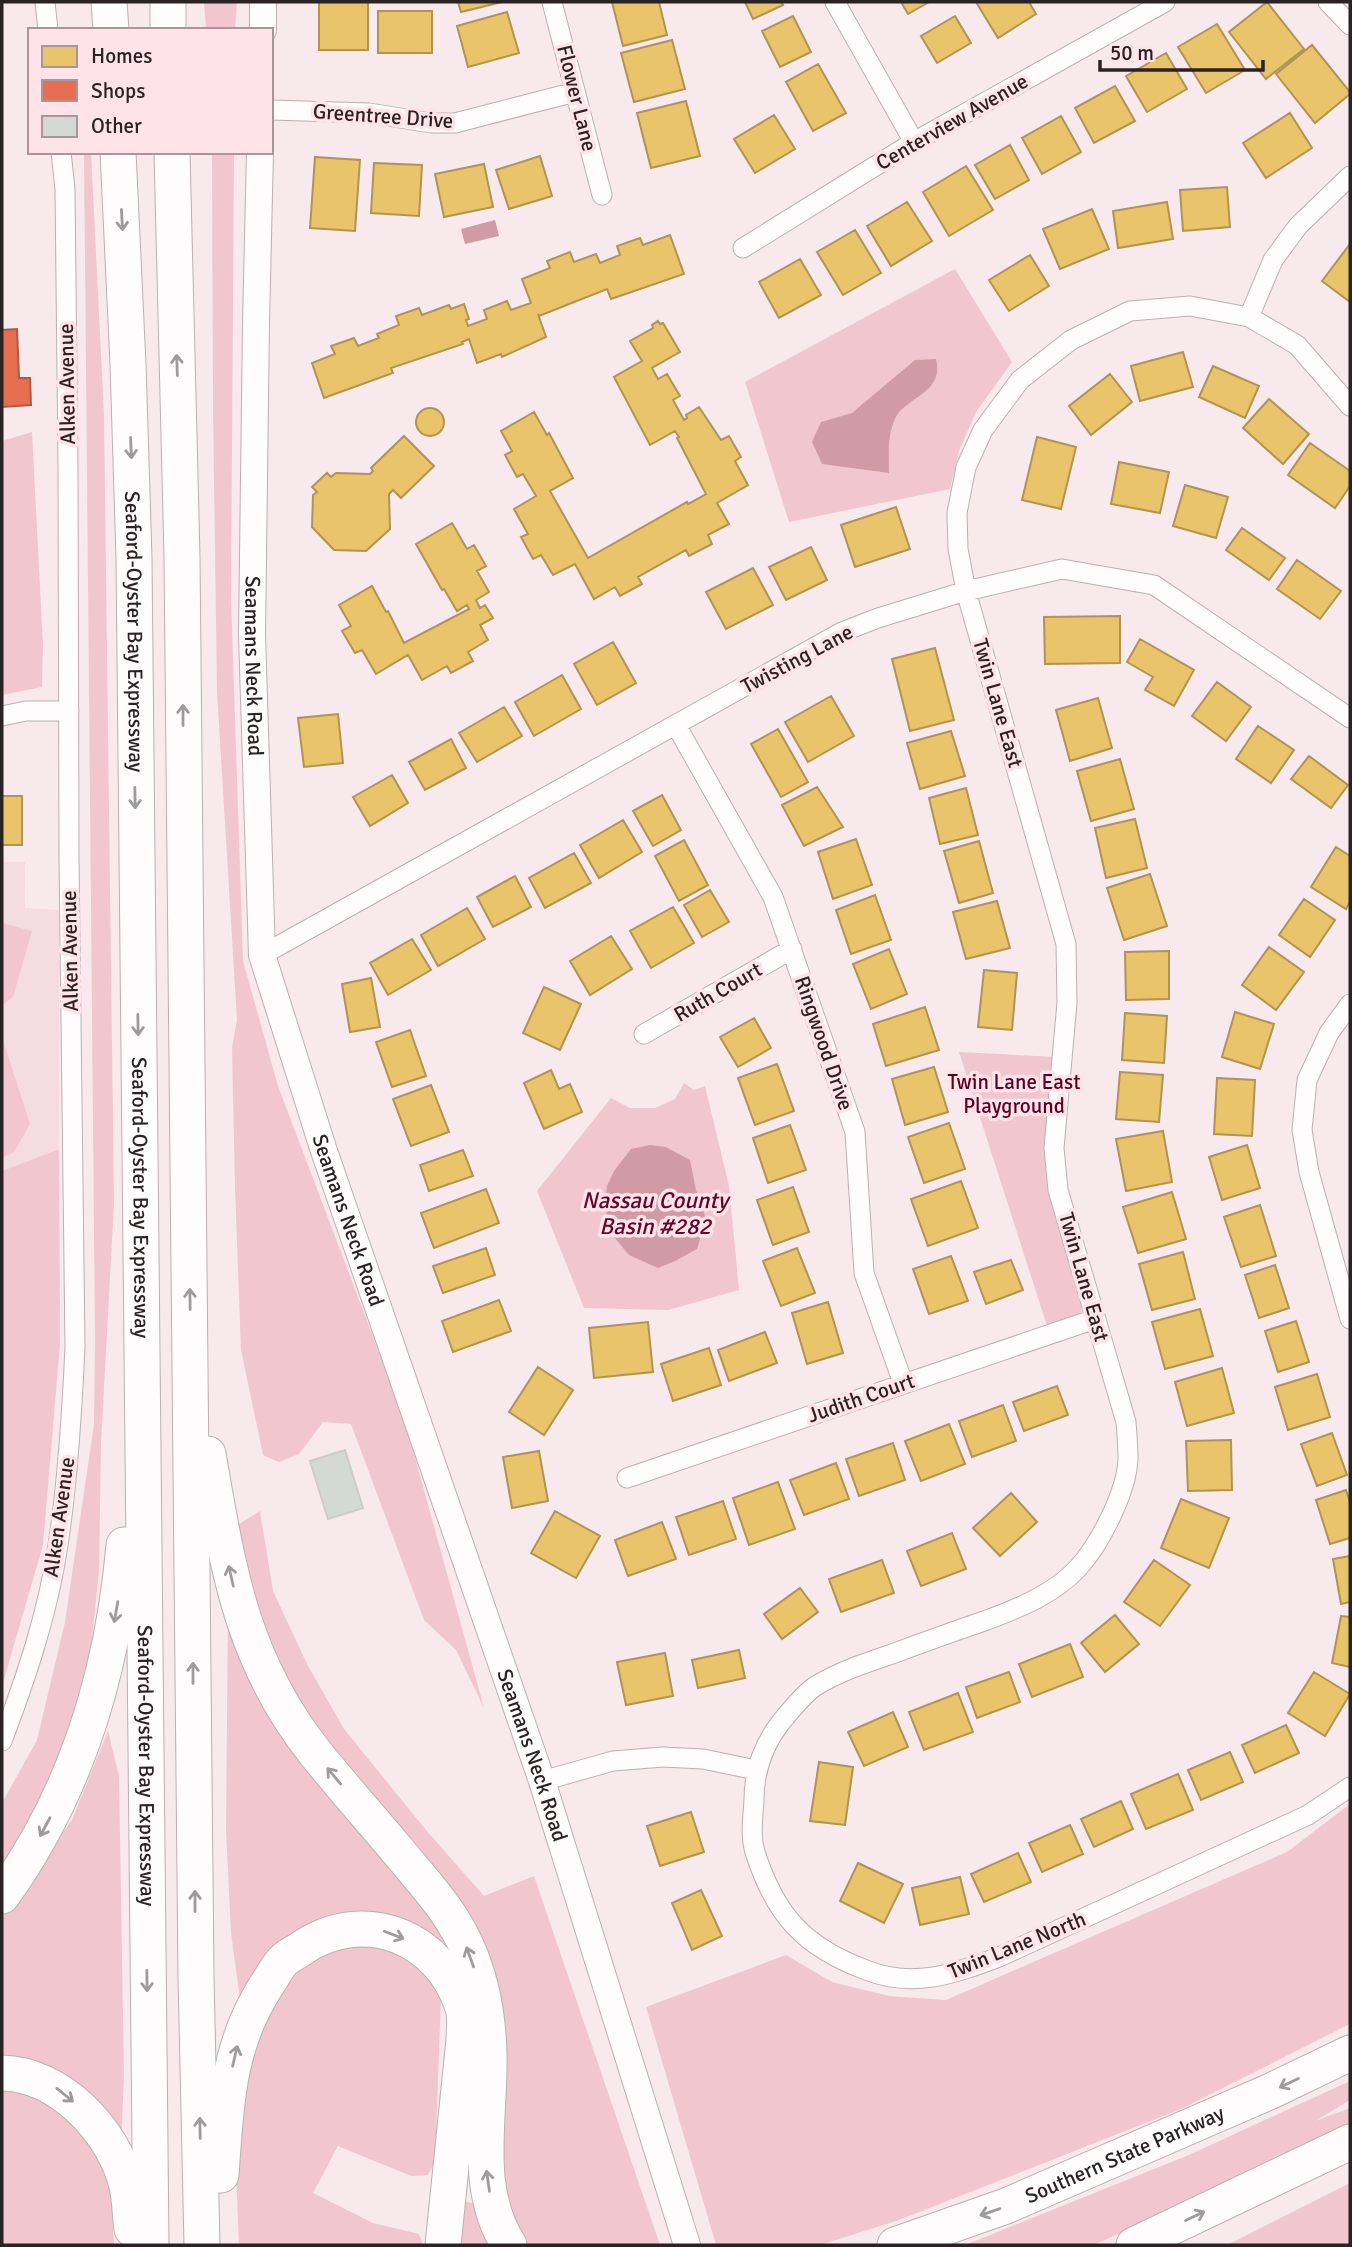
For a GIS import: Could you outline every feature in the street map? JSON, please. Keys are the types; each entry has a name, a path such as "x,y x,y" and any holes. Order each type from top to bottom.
{"highway":[{"path":"109,2 111,28"},
{"path":"168,2 168,28"},
{"name":"Seaford-Oyster Bay Expressway","path":"118,154 134,558 151,2245"},
{"path":"172,154 183,557 196,1977 202,2245"},
{"path":"2,1896 45,1828 72,1770 93,1713 110,1650 120,1589 142,1349"},
{"path":"191,1349 224,1548 237,1602 257,1658 283,1710 316,1754 441,1902 464,1940 484,1993 489,2054 485,2162 494,2213 509,2245"},
{"path":"216,2245 227,2090 243,2031 259,1997 284,1959 315,1939 338,1931 364,1928 387,1931 416,1944 446,1970 464,2010 464,2040 443,2245"},
{"name":"Southern State Parkway","path":"895,2245 1006,2206 1259,2097 1350,2053"},
{"path":"2,2073 18,2073 57,2088 87,2114 111,2147 127,2184 134,2245"},
{"path":"1134,2245 1350,2142"}],"main road":[{"path":"263,2 263,28"},
{"name":"Seamans Neck Road","path":"260,154 252,635 262,955 323,1148 542,1781 687,2245"}],"street":[{"path":"45,2 48,28"},
{"name":"Flower Lane","path":"552,2 602,195"},
{"path":"835,2 914,142"},
{"name":"Centerview Avenue","path":"743,248 914,142 1165,2"},
{"path":"1328,2 1350,25"},
{"name":"Greentree Drive","path":"273,110 369,113 431,123 456,123 575,92"},
{"name":"Alken Avenue","path":"2,1741 24,1682 42,1620 55,1559 73,1409 75,1340 65,189 61,154"},
{"path":"1248,317 1273,260 1298,226 1350,176"},
{"name":"Twin Lane East","path":"756,1770 771,1735 789,1712 813,1689 846,1670 1020,1608 1053,1589 1078,1568 1098,1540 1116,1507 1128,1461 1126,1422 1058,1190 1054,1148 1067,1003 1066,944 966,591 958,549 957,513 966,467 983,430 1020,380 1071,340 1130,311 1190,306 1248,317 1297,345 1350,407"},
{"name":"Twisting Lane","path":"262,955 842,632 966,591 1062,569 1154,585 1350,718"},
{"path":"2,716 26,711 69,711"},
{"name":"Ringwood Drive","path":"676,725 773,897 855,1132 864,1273 902,1383"},
{"name":"Ruth Court","path":"644,1034 792,949"},
{"path":"1350,1004 1329,1033 1307,1080 1302,1130 1309,1172 1350,1319"},
{"name":"Judith Court","path":"627,1478 1095,1319"},
{"path":"542,1781 613,1761 663,1757 704,1759 756,1770"},
{"name":"Twin Lane North","path":"756,1770 753,1844 765,1882 784,1914 799,1932 845,1962 878,1975 919,1980 954,1974 999,1957 1308,1815 1350,1787"}],"shaded area":[{"path":"2,862 25,862 25,908 59,910 59,1149 2,1171"}],"green space":[{"path":"204,2 237,2 235,28 206,28"},
{"path":"84,154 91,154 104,415 114,1204 101,1443 99,1569 87,1691 22,1839 2,1868 2,1803 37,1740 65,1622 94,1424"},
{"path":"212,154 234,154 231,598 243,961 278,1086 405,1421 484,1708 456,1650 424,1620 351,1424 323,1422 299,1454 279,1462 263,1455 241,1350 232,1047 237,1020 217,692"},
{"path":"955,269 1012,362 976,412 959,451 950,489 789,522 745,382"},
{"path":"32,432 43,646 42,687 2,695 2,441"},
{"path":"2,923 32,931 13,997 2,1005"},
{"path":"2,1037 30,1124 14,1152 2,1158"},
{"name":"Twin Lane East Playground","path":"959,1052 1057,1057 1049,1142 1089,1316 1048,1329"},
{"path":"684,1083 694,1090 705,1086 729,1186 739,1290 668,1310 584,1308 537,1191 611,1098 630,1108 655,1108 675,1099"},
{"path":"59,1149 60,1344 43,1545 2,1686 2,1171"},
{"path":"260,1511 273,1591 307,1664 344,1729 484,1896 534,1876 660,2245 522,2245 499,2171 505,2109 501,2026 312,1738 249,1609 236,1526"},
{"path":"228,1607 450,1938 436,1946 336,1921 242,2014 231,1933 226,1830"},
{"path":"108,1731 119,1776 124,2076 121,2144 82,2099 41,2063 2,2056 2,1918 72,1820"},
{"path":"1350,1804 1350,2024 1181,2109 899,2220 820,2245 716,2245 646,2007 786,1955 832,1982 889,1996 946,2000 1287,1852"},
{"path":"349,1941 397,1947 431,1974 441,1997 435,2161 428,2175 411,2176 338,2146 313,2193 373,2223 419,2234 423,2245 239,2245 236,2173 245,2082 269,2002 304,1959"},
{"path":"1350,2081 1350,2100 1315,2121 1350,2108 1350,2127 1212,2194 1093,2245 965,2245 1189,2155"},
{"path":"2,2089 14,2089 62,2111 99,2149 123,2193 113,2230 114,2245 2,2245"},
{"path":"1350,2183 1350,2245 1227,2245"},
{"path":"458,2199 478,2205 493,2245 452,2245"}],"water":[{"path":"495,220 499,236 465,244 461,229"},
{"path":"936,359 935,380 929,388 906,405 892,425 889,473 822,464 812,442 821,422 852,413 915,360"},
{"name":"Nassau County Basin #282","path":"650,1145 666,1147 690,1160 706,1219 697,1249 658,1268 629,1255 610,1232 605,1205 607,1186 614,1171 631,1149"}],"building: Homes":[{"path":"319,2 368,2 368,50 319,50"},
{"path":"458,2 502,2 461,12"},
{"path":"612,2 659,2 667,35 623,46"},
{"path":"745,2 781,2 783,5 753,19"},
{"path":"901,2 929,2 908,14"},
{"path":"976,2 1029,2 1036,14 998,38"},
{"path":"1267,2 1304,49 1266,79 1229,32"},
{"path":"378,11 432,11 432,53 378,53"},
{"path":"507,12 519,53 468,67 457,26"},
{"path":"793,16 811,52 780,67 762,31"},
{"path":"955,16 971,43 937,63 921,36"},
{"path":"1217,24 1245,70 1206,93 1178,47"},
{"path":"672,40 685,89 634,102 621,53"},
{"path":"1312,45 1350,92 1315,123 1276,74"},
{"path":"1166,53 1187,89 1147,112 1126,76"},
{"path":"818,64 846,113 813,131 786,82"},
{"path":"1115,86 1135,121 1094,143 1075,108"},
{"path":"686,101 700,156 651,168 637,113"},
{"path":"1290,113 1312,148 1266,178 1243,143"},
{"path":"774,115 795,149 755,173 734,139"},
{"path":"1061,116 1081,152 1042,174 1022,138"},
{"path":"1010,145 1029,180 995,199 975,165"},
{"path":"540,156 552,196 509,209 496,170"},
{"path":"315,157 360,160 355,231 310,228"},
{"path":"374,163 422,165 419,216 371,213"},
{"path":"484,164 493,207 444,217 435,174"},
{"path":"966,166 993,210 949,236 923,192"},
{"path":"1227,187 1230,227 1183,231 1180,190"},
{"path":"907,202 932,241 891,266 867,226"},
{"path":"1167,202 1173,239 1118,248 1113,211"},
{"path":"1092,209 1109,249 1060,269 1043,229"},
{"path":"855,230 881,273 843,295 817,252"},
{"path":"670,235 684,274 611,299 607,289 539,316 538,314 546,337 502,357 501,354 477,363 469,339 462,342 463,344 391,368 393,373 324,398 312,363 335,354 331,346 354,338 358,346 379,338 377,334 399,325 396,316 419,308 422,315 449,305 451,309 464,304 469,319 466,320 468,326 487,319 484,310 507,301 511,310 531,303 522,279 550,268 547,261 570,252 574,262 596,254 600,263 620,255 617,246 640,238 643,245"},
{"path":"1350,244 1350,302 1322,281"},
{"path":"1030,255 1049,286 1009,311 989,280"},
{"path":"800,259 821,295 779,318 759,282"},
{"path":"658,321 663,323 680,352 652,368 658,379 667,374 680,396 673,400 684,420 686,415 699,407 721,440 729,436 741,457 735,461 748,485 717,503 729,524 708,535 712,544 689,556 686,550 638,577 642,584 620,596 615,587 594,599 575,564 553,575 541,555 533,559 521,537 528,534 514,509 536,496 523,474 517,477 505,455 512,451 501,431 534,412 547,435 549,433 573,478 550,491 588,558 706,494 675,431 650,445 614,377 642,361 630,341 653,328 652,325"},
{"path":"1183,352 1193,387 1140,401 1131,366"},
{"path":"1213,366 1259,386 1245,418 1199,397"},
{"path":"1110,374 1132,402 1091,435 1069,406"},
{"path":"1269,399 1309,434 1283,464 1243,428"},
{"path":"430,408 440,412 444,422 440,432 430,436 420,432 416,422 420,412"},
{"path":"404,436 434,466 401,498 393,490 389,494 390,529 366,551 334,550 312,527 313,495 317,492 312,487 327,473 331,477 336,473 370,474 373,471 371,468"},
{"path":"1037,437 1076,447 1061,509 1022,500"},
{"path":"1310,443 1350,471 1350,486 1335,508 1288,475"},
{"path":"1119,462 1169,472 1160,513 1111,504"},
{"path":"1185,485 1228,497 1216,538 1173,526"},
{"path":"896,507 910,549 855,567 841,525"},
{"path":"452,523 467,549 474,545 486,566 477,571 489,592 476,600 480,608 485,605 493,618 480,625 488,640 468,652 473,661 451,673 447,666 422,680 408,655 376,674 362,650 355,653 342,631 351,626 339,605 372,586 404,643 469,609 467,605 457,611 416,544"},
{"path":"1242,528 1285,558 1269,580 1226,550"},
{"path":"811,547 827,580 786,600 769,567"},
{"path":"1297,560 1341,591 1320,619 1277,589"},
{"path":"753,568 773,605 726,629 706,592"},
{"path":"1120,616 1120,663 1045,664 1044,617"},
{"path":"1140,639 1194,670 1174,706 1145,690 1153,677 1127,662"},
{"path":"613,642 636,683 597,705 574,664"},
{"path":"935,648 954,720 910,731 892,659"},
{"path":"562,675 581,709 534,736 515,702"},
{"path":"1217,682 1251,707 1226,741 1192,716"},
{"path":"831,696 854,736 808,762 785,722"},
{"path":"1098,698 1112,748 1070,761 1056,710"},
{"path":"504,707 522,736 477,762 459,733"},
{"path":"338,714 343,763 304,767 298,718"},
{"path":"1258,726 1294,750 1271,783 1236,759"},
{"path":"778,729 808,782 781,797 751,744"},
{"path":"951,731 965,776 920,789 907,743"},
{"path":"451,739 466,768 425,790 409,762"},
{"path":"1309,756 1348,785 1331,808 1291,779"},
{"path":"1120,759 1134,809 1091,821 1077,771"},
{"path":"392,775 408,803 370,826 353,797"},
{"path":"817,787 843,827 804,846 782,805"},
{"path":"966,788 978,835 940,844 929,798"},
{"path":"662,795 681,830 653,846 633,811"},
{"path":"2,796 22,796 22,845 2,845"},
{"path":"1135,819 1147,868 1106,878 1095,828"},
{"path":"623,820 642,852 599,878 580,845"},
{"path":"856,839 872,885 833,899 818,852"},
{"path":"684,840 708,885 679,901 655,856"},
{"path":"979,841 993,893 959,903 944,851"},
{"path":"1336,847 1350,856 1350,902 1346,909 1311,887"},
{"path":"574,853 591,883 545,908 529,878"},
{"path":"1150,874 1167,926 1124,940 1107,888"},
{"path":"515,876 531,907 493,927 477,897"},
{"path":"710,890 729,922 702,937 684,905"},
{"path":"875,895 891,940 851,954 836,910"},
{"path":"1304,899 1335,920 1310,957 1279,935"},
{"path":"997,901 1010,948 966,959 953,912"},
{"path":"673,907 694,943 651,968 630,931"},
{"path":"467,908 485,939 438,966 421,935"},
{"path":"611,936 632,969 590,995 570,961"},
{"path":"412,939 431,970 388,995 370,963"},
{"path":"1269,947 1304,972 1276,1010 1242,985"},
{"path":"889,949 907,994 871,1009 853,964"},
{"path":"1169,951 1169,999 1126,1000 1125,952"},
{"path":"984,970 1017,973 1012,1030 978,1027"},
{"path":"371,978 380,1027 350,1032 342,984"},
{"path":"544,987 581,1004 560,1050 523,1033"},
{"path":"925,1007 939,1050 886,1066 873,1024"},
{"path":"1235,1012 1274,1024 1260,1069 1222,1057"},
{"path":"1125,1013 1167,1016 1164,1063 1122,1060"},
{"path":"754,1018 771,1048 738,1067 720,1037"},
{"path":"410,1030 426,1076 392,1087 376,1042"},
{"path":"777,1064 794,1111 755,1125 738,1078"},
{"path":"934,1067 948,1112 905,1125 892,1079"},
{"path":"551,1070 559,1089 570,1084 582,1112 544,1129 524,1083"},
{"path":"1120,1072 1163,1075 1159,1122 1116,1119"},
{"path":"1217,1078 1255,1080 1252,1136 1214,1134"},
{"path":"431,1085 449,1132 411,1146 393,1099"},
{"path":"949,1123 965,1169 924,1183 908,1137"},
{"path":"790,1125 806,1170 768,1183 753,1138"},
{"path":"1163,1131 1172,1182 1126,1191 1116,1139"},
{"path":"1247,1145 1260,1188 1222,1200 1209,1157"},
{"path":"463,1150 473,1176 429,1191 420,1165"},
{"path":"961,1181 978,1228 928,1246 911,1199"},
{"path":"793,1187 809,1232 773,1245 757,1200"},
{"path":"486,1189 499,1223 434,1248 421,1213"},
{"path":"1172,1192 1186,1239 1138,1253 1123,1207"},
{"path":"1260,1205 1276,1256 1241,1267 1224,1217"},
{"path":"486,1248 495,1275 443,1293 433,1266"},
{"path":"797,1248 815,1293 781,1306 763,1261"},
{"path":"1183,1252 1195,1299 1152,1310 1139,1264"},
{"path":"951,1256 968,1301 929,1314 913,1269"},
{"path":"1011,1260 1023,1290 986,1304 974,1272"},
{"path":"1275,1265 1289,1308 1259,1318 1245,1275"},
{"path":"499,1300 511,1331 453,1352 442,1321"},
{"path":"828,1302 843,1353 807,1364 792,1313"},
{"path":"1200,1309 1213,1356 1165,1369 1152,1322"},
{"path":"1296,1321 1309,1362 1278,1372 1265,1331"},
{"path":"648,1322 653,1372 594,1378 589,1328"},
{"path":"765,1332 777,1363 729,1381 718,1350"},
{"path":"709,1348 721,1385 673,1401 661,1364"},
{"path":"538,1367 573,1390 544,1435 509,1412"},
{"path":"1222,1368 1234,1413 1187,1426 1175,1382"},
{"path":"1317,1374 1330,1417 1288,1430 1275,1387"},
{"path":"1057,1386 1068,1415 1024,1431 1013,1402"},
{"path":"1003,1405 1016,1441 972,1457 959,1421"},
{"path":"949,1424 965,1464 921,1481 905,1441"},
{"path":"1332,1433 1347,1475 1317,1486 1301,1444"},
{"path":"1231,1440 1232,1490 1188,1491 1186,1441"},
{"path":"893,1443 905,1480 859,1496 846,1459"},
{"path":"539,1451 548,1501 512,1508 503,1457"},
{"path":"836,1463 849,1499 804,1515 790,1480"},
{"path":"778,1482 795,1529 749,1545 733,1498"},
{"path":"1346,1490 1350,1502 1350,1538 1330,1544 1316,1500"},
{"path":"1011,1493 1037,1522 1000,1556 973,1528"},
{"path":"1181,1499 1229,1518 1209,1568 1161,1548"},
{"path":"723,1501 736,1539 689,1555 676,1517"},
{"path":"555,1511 600,1536 576,1578 531,1553"},
{"path":"662,1522 676,1559 628,1576 615,1540"},
{"path":"952,1533 966,1569 921,1586 907,1551"},
{"path":"1350,1556 1350,1602 1341,1604 1333,1559"},
{"path":"882,1560 894,1593 841,1612 829,1579"},
{"path":"1154,1560 1190,1585 1160,1626 1124,1602"},
{"path":"800,1588 818,1612 782,1639 764,1614"},
{"path":"1115,1615 1139,1644 1105,1672 1081,1643"},
{"path":"1341,1616 1350,1617 1350,1667 1332,1663"},
{"path":"1070,1644 1083,1677 1032,1697 1019,1664"},
{"path":"739,1650 745,1678 698,1688 692,1660"},
{"path":"665,1653 673,1696 626,1705 617,1662"},
{"path":"1009,1672 1020,1702 977,1718 966,1687"},
{"path":"1314,1672 1350,1694 1325,1736 1288,1713"},
{"path":"958,1693 973,1732 924,1750 909,1712"},
{"path":"893,1712 908,1747 864,1766 848,1732"},
{"path":"1286,1725 1299,1753 1255,1773 1242,1745"},
{"path":"1230,1752 1243,1782 1201,1800 1188,1770"},
{"path":"819,1762 853,1767 845,1825 810,1821"},
{"path":"1178,1774 1193,1810 1146,1829 1131,1794"},
{"path":"1121,1801 1133,1829 1094,1847 1081,1819"},
{"path":"691,1812 704,1852 660,1866 647,1826"},
{"path":"1070,1825 1083,1854 1042,1872 1029,1843"},
{"path":"1018,1853 1031,1882 984,1902 971,1874"},
{"path":"858,1863 903,1884 884,1923 840,1901"},
{"path":"960,1877 969,1914 920,1925 912,1888"},
{"path":"701,1890 722,1936 692,1950 672,1903"}],"building: Shops":[{"path":"17,329 19,378 30,378 31,405 2,407 2,330"}],"building: Other":[{"path":"345,1450 363,1508 328,1519 310,1461"}]}
